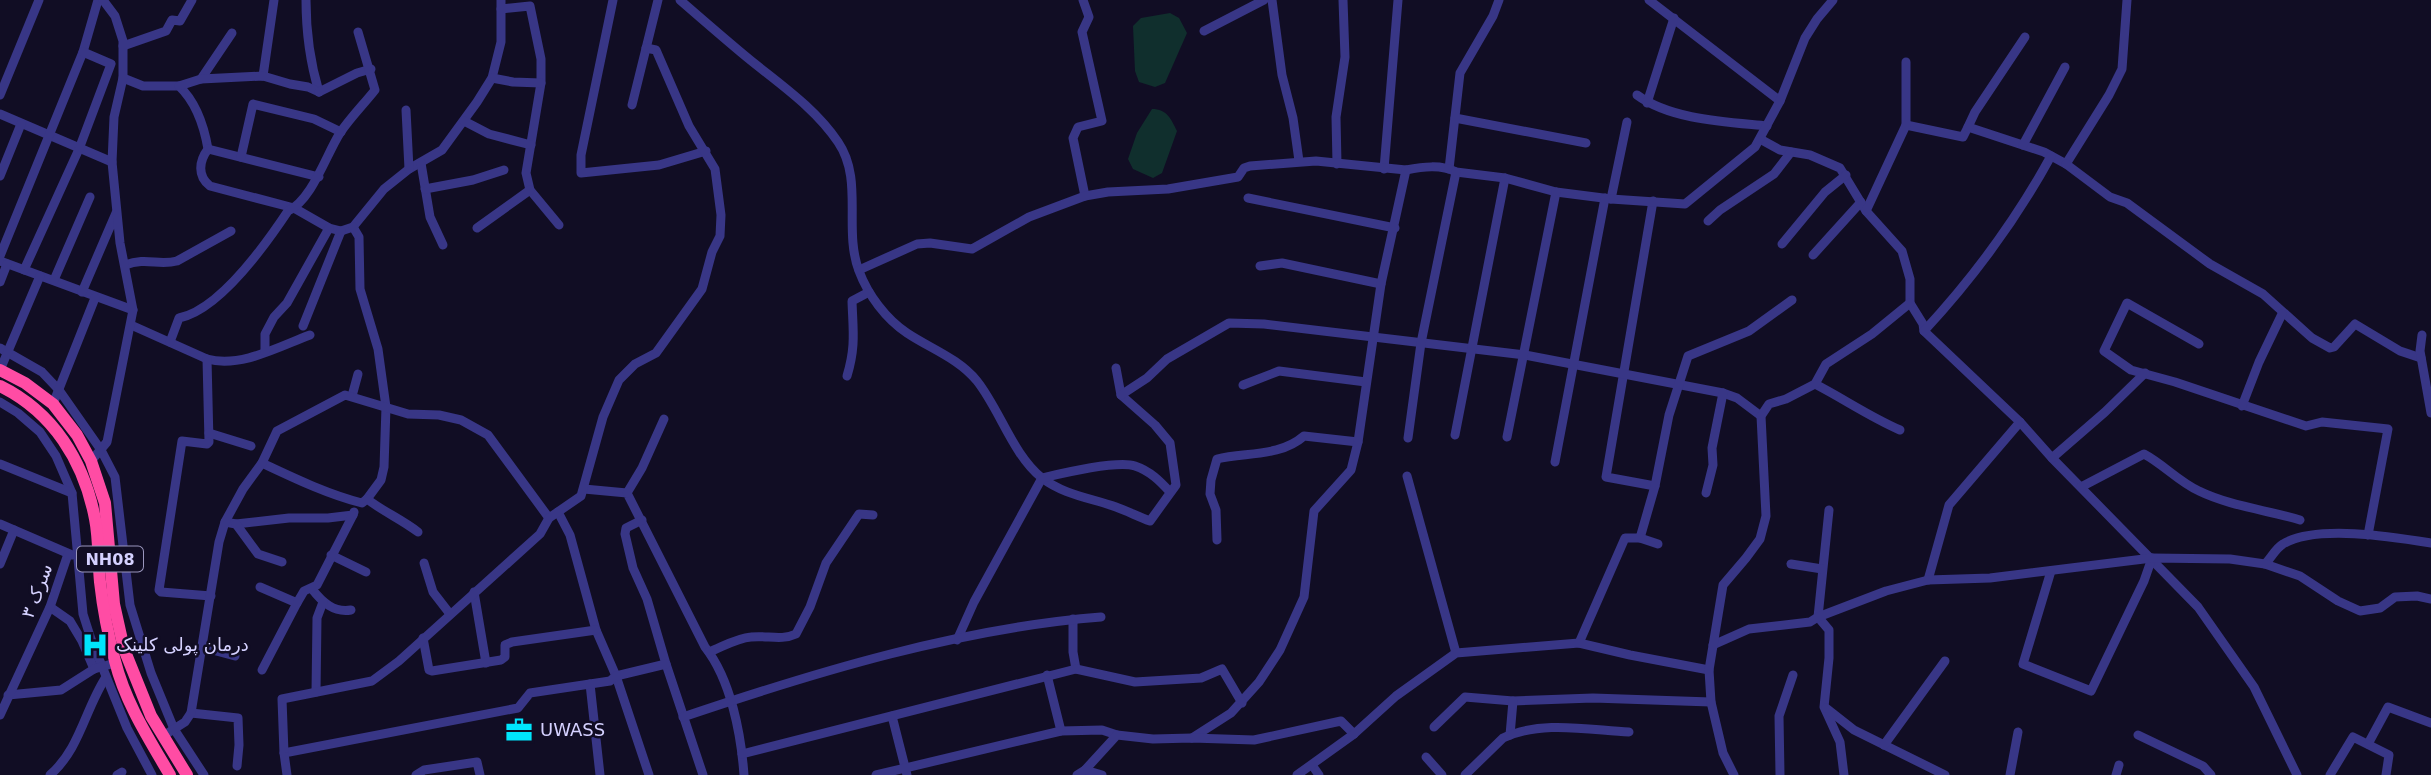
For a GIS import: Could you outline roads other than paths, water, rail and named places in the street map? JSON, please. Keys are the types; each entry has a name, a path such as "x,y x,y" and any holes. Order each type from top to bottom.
{"highway":[{"name":"NH08","path":"0,370 25,383 53,404 77,435 91,460 105,503 114,604 145,719 163,736 186,775"},
{"name":"NH08","path":"0,386 18,394 49,421 76,458 96,521 100,584 115,663 145,719 170,775"}],"street":[{"path":"0,95 39,0"},
{"path":"0,282 2,260 101,0 116,16 123,46 123,78 114,117 113,162 116,212 133,310 107,442 91,460"},
{"path":"263,76 274,0"},
{"path":"306,0 308,39 319,92"},
{"path":"613,0 581,155 581,173 659,165 706,152"},
{"path":"632,105 658,0"},
{"path":"680,0 814,112 841,145 853,182 851,215 859,270 869,292 892,322 950,357 976,380 1019,450 1042,478 1079,497 1116,507 1150,522 1176,485 1170,443 1155,425 1121,395 1116,368"},
{"path":"1083,0 1089,17 1082,32 1102,121 1078,127 1073,138 1085,196"},
{"path":"1204,31 1264,0"},
{"path":"1272,0 1282,75 1293,118 1299,161"},
{"path":"1337,164 1336,117 1345,57 1343,0"},
{"path":"1384,169 1398,0"},
{"path":"1408,438 1421,343 1452,170 1460,73 1493,16 1499,0"},
{"path":"1648,0 1780,101"},
{"path":"859,270 917,244 930,243 972,249 1029,216 1085,196 1168,189 1238,177 1244,168 1250,166 1299,161 1384,169 1406,170 1423,167 1452,170 1505,178 1556,192 1608,199 1685,204 1755,147 1780,101 1805,38 1833,0"},
{"path":"2066,164 2093,123 2122,69 2127,0"},
{"path":"123,46 166,31 172,20 180,21 190,1"},
{"path":"208,149 200,172 203,180 211,186 294,208 329,228 341,231 353,226 384,189 409,169 442,150 464,121 492,78 501,42 501,4 530,6 541,60 541,83 526,173 530,190 559,225"},
{"path":"1647,103 1674,18"},
{"path":"170,342 179,318 191,316 245,271 288,211 294,208 319,177 341,132 375,90 358,32"},
{"path":"201,79 232,33"},
{"path":"1906,125 1963,137 1975,112 2025,37"},
{"path":"287,775 282,699 372,681 540,534 550,518 581,496 603,417 619,380 635,363 656,353 662,347 702,289 712,253 720,236 721,215 715,169 689,126 656,50 646,48"},
{"path":"24,270 79,149 111,64 83,52"},
{"path":"1866,211 1906,125 1906,62"},
{"path":"2023,145 2064,67"},
{"path":"123,78 143,86 179,86 201,79 263,76 319,92 371,69"},
{"path":"492,78 541,83"},
{"path":"179,86 194,103 208,149"},
{"path":"1637,95 1647,103 1713,120 1767,126"},
{"path":"241,157 253,104 314,119 341,132"},
{"path":"406,110 409,169"},
{"path":"0,114 113,162"},
{"path":"1455,118 1586,143"},
{"path":"464,121 489,134 531,145"},
{"path":"1555,462 1608,199 1627,122"},
{"path":"0,176 21,124"},
{"path":"1968,127 2023,145 2066,164 2110,197 2127,203 2210,264 2263,294 2282,314 2312,338 2330,348 2355,324 2400,351 2421,359"},
{"path":"1759,139 1780,150 1810,155 1840,168 1846,175 1866,211 1902,251 1910,279 1910,303 1923,324 1924,331 2020,422 2198,607 2235,657 2273,722 2297,775"},
{"path":"208,149 319,177"},
{"path":"1708,221 1774,174 1791,152"},
{"path":"1924,331 1962,290 1996,243 2051,156"},
{"path":"421,163 430,217 443,245"},
{"path":"425,189 473,180 504,170"},
{"path":"1192,738 1242,703 1280,650 1304,597 1314,511 1352,470 1381,284 1406,170"},
{"path":"1782,243 1825,192 1846,175"},
{"path":"1455,435 1505,178"},
{"path":"477,228 530,190"},
{"path":"1507,437 1556,192"},
{"path":"54,281 90,197"},
{"path":"1248,198 1395,228"},
{"path":"1654,201 1606,477 1655,486"},
{"path":"1813,256 1861,202"},
{"path":"82,292 116,212"},
{"path":"262,670 304,591 317,585 352,515 382,480 386,407 378,349 360,289 359,237 353,226"},
{"path":"265,351 265,334 274,317 287,303 329,228"},
{"path":"303,326 341,231"},
{"path":"125,265 138,260 171,263 231,232"},
{"path":"2,260 95,298 133,310"},
{"path":"1260,266 1282,263 1381,284"},
{"path":"0,370 4,350 40,276"},
{"path":"847,376 854,353 855,320 852,300 869,292"},
{"path":"53,404 95,298"},
{"path":"1640,538 1655,486 1669,415 1688,356 1749,331 1792,300"},
{"path":"1734,775 1723,752 1711,702 1709,670 1723,585 1760,539 1766,516 1761,416 1769,404 1786,399 1815,384 1826,364 1872,334 1910,303"},
{"path":"2200,344 2127,303 2104,351 2131,370 2306,426 2322,422 2388,429 2368,535"},
{"path":"2242,406 2282,314"},
{"path":"1121,395 1147,378 1167,359 1229,323 1264,324 1525,355 1623,376 1723,393 1737,398 1761,416"},
{"path":"131,325 218,362 243,359 310,335"},
{"path":"2422,335 2420,351 2431,414"},
{"path":"4,350 42,372 59,390 102,450 115,477 130,605 151,673 174,729 204,775"},
{"path":"207,359 207,444 182,441 159,590 211,596"},
{"path":"1243,385 1279,372 1366,382"},
{"path":"2052,458 2145,373"},
{"path":"352,396 358,374"},
{"path":"1815,384 1853,404 1868,416 1900,430"},
{"path":"1706,493 1713,465 1712,448 1723,393"},
{"path":"163,736 185,722 191,713 219,542 225,522 280,428 337,398 352,396 408,414 439,415 461,420 488,435 550,518"},
{"path":"0,402 40,432 56,456 72,492 72,555 83,614 98,668"},
{"path":"627,492 642,468 664,419"},
{"path":"1928,580 1950,505 2020,422"},
{"path":"209,433 251,446"},
{"path":"1217,540 1216,510 1210,494 1217,459 1280,449 1294,445 1304,436 1358,442"},
{"path":"2081,487 2144,454 2197,491 2300,520"},
{"path":"261,463 322,490 364,501 399,518 418,532"},
{"path":"0,464 72,492"},
{"path":"957,640 974,602 1042,478 1079,470 1133,465 1153,475 1170,492"},
{"path":"1407,476 1456,653"},
{"path":"584,489 627,492"},
{"path":"627,492 715,660 730,702 744,775"},
{"path":"1829,510 1818,617 1829,630 1824,707 1840,742 1844,775"},
{"path":"558,512 570,536 596,630 616,676 649,775"},
{"path":"709,652 744,638 778,638 796,634 810,607 826,563 859,514 873,515"},
{"path":"225,522 236,524 352,515"},
{"path":"642,520 626,528 633,568 647,599 703,775"},
{"path":"0,524 72,555"},
{"path":"236,524 258,554 282,562"},
{"path":"0,564 14,530"},
{"path":"2265,564 2282,544 2303,537 2368,535 2431,543"},
{"path":"1579,643 1625,538 1640,538 1658,544"},
{"name":"سرک ۳","path":"1,713 72,555"},
{"path":"331,555 366,572"},
{"path":"1713,645 1749,629 1810,622 1886,591 1928,580 1990,578 2152,558 2230,559 2265,564 2300,576 2337,601 2360,611 2380,608 2395,597 2417,596 2431,599"},
{"path":"2051,571 2023,664 2091,691 2144,581 2152,558"},
{"path":"424,563 433,592 450,614"},
{"path":"1791,564 1822,569"},
{"path":"260,587 297,603"},
{"path":"312,589 323,602 341,612 351,610"},
{"path":"474,592 486,663"},
{"path":"316,692 317,618 323,602"},
{"path":"50,607 70,621 106,677 127,728 152,775"},
{"path":"683,717 880,656 1061,619 1101,617"},
{"path":"1073,619 1076,669"},
{"path":"423,638 429,670 504,658 504,646 507,644 596,630"},
{"path":"1297,775 1354,734 1396,696 1456,653 1579,643 1709,670"},
{"path":"201,647 235,656"},
{"path":"1884,745 1945,661"},
{"path":"8,695 61,690 98,668 115,663"},
{"path":"284,753 519,708 530,693 610,681 616,676 666,664"},
{"path":"742,754 1076,669 1135,682 1201,678 1222,669 1242,703"},
{"path":"1046,675 1061,731"},
{"path":"1780,775 1779,716 1793,676"},
{"path":"50,775 62,764 76,743 96,693 106,677"},
{"path":"590,684 600,775"},
{"path":"1434,727 1465,697 1513,701 1593,698 1711,702"},
{"path":"1510,735 1513,701"},
{"path":"1824,707 1854,730 1945,775"},
{"path":"2368,744 2388,707 2431,723"},
{"path":"191,713 238,718 237,766"},
{"path":"892,716 906,771"},
{"path":"876,775 906,771 1061,731 1102,730 1117,735 1153,739 1254,740 1342,721 1354,734"},
{"path":"1465,775 1503,738 1510,735 1549,727 1629,732"},
{"path":"1840,742 1854,730"},
{"path":"2010,775 2018,732"},
{"path":"1081,773 1117,735"},
{"path":"2138,735 2203,766 2211,775"},
{"path":"2330,775 2353,737 2389,755 2386,775"},
{"path":"1426,757 1442,775"},
{"path":"416,775 424,770 477,762 480,775"},
{"path":"1312,765 1320,775"},
{"path":"1081,773 1102,775"}],"place":[{"name":"درمان پولی کلینک","path":"95,645"},
{"name":"UWASS","path":"519,730"}]}
